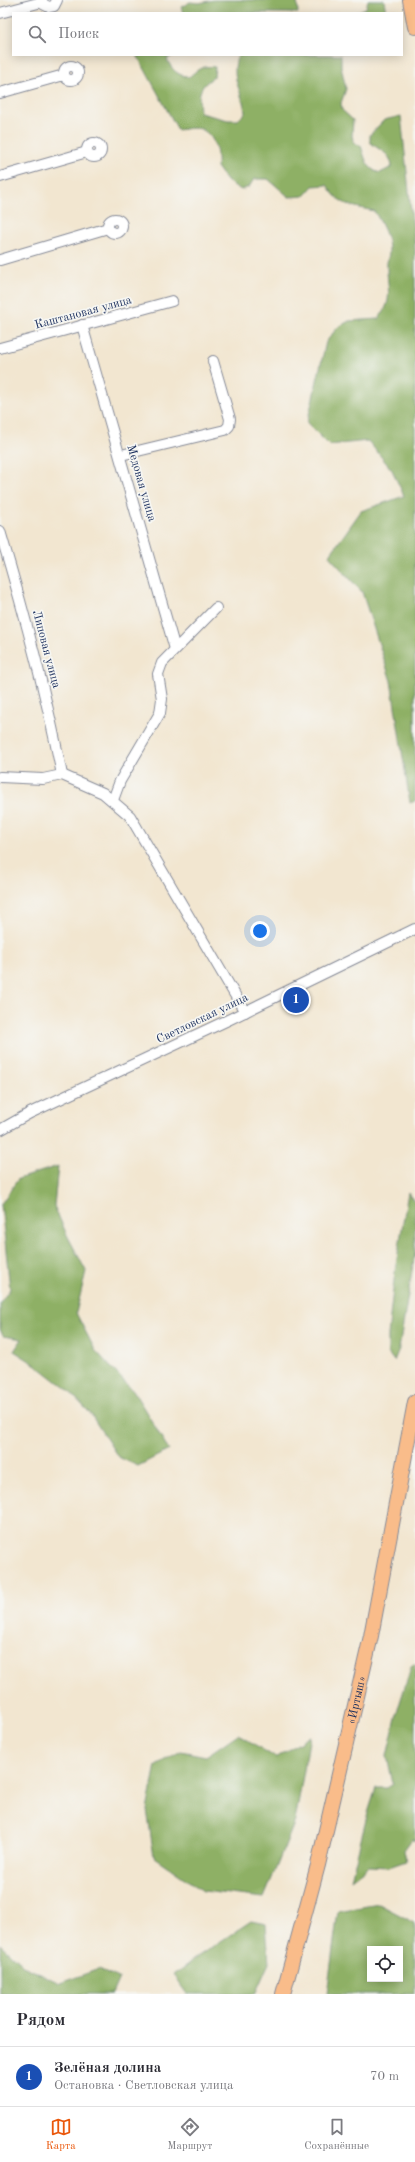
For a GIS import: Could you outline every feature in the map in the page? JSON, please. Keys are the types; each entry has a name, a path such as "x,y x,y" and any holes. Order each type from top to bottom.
{"highway":[{"path":"410,0 415,27"},
{"name":"«Иртыш»","path":"283,1994 318,1865 371,1636 415,1402"}],"street":[{"path":"0,13 42,1 46,6 52,7 57,0"},
{"path":"0,93 64,75"},
{"path":"0,177 87,152"},
{"path":"0,260 108,228"},
{"name":"Каштановая улица","path":"0,348 172,301"},
{"name":"Медовая улица","path":"82,325 121,455 175,649"},
{"path":"121,455 225,430 229,426 230,419 213,361"},
{"name":"Липовая улица","path":"0,530 32,640 62,775"},
{"path":"113,800 120,780 160,713 162,699 158,674 162,663 216,608"},
{"path":"0,777 43,779 62,775 89,786 113,800 130,816 245,1012"},
{"name":"Светловская улица","path":"0,1130 30,1113 245,1012 415,929"}],"green space":[{"path":"214,0 297,0 298,12 183,12 181,7 190,2 199,3"},
{"path":"368,0 384,0 386,12 356,12 366,8"},
{"path":"138,56 172,56 167,59 171,66 181,75 189,77 201,68 215,67 214,77 204,85 200,92 200,113 228,120 238,120 245,113 235,71 238,56 341,56 341,66 346,89 341,103 342,110 353,120 352,136 354,143 361,146 369,166 380,173 392,167 391,162 384,152 370,142 370,135 384,120 401,116 415,248 415,801 410,803 391,681 362,592 329,556 361,511 404,496 392,470 368,441 329,445 307,423 326,342 337,328 349,321 378,319 386,306 388,300 387,265 389,252 387,236 374,211 347,204 337,197 327,185 313,186 304,196 289,197 268,179 254,179 249,187 241,190 227,181 217,167 215,145 213,140 206,132 199,128 178,130"},
{"path":"58,1166 54,1206 86,1271 76,1313 95,1350 134,1392 169,1450 138,1466 118,1457 90,1413 68,1390 36,1365 14,1351 22,1339 3,1336 0,1329 0,1303 10,1289 1,1204 18,1179"},
{"path":"408,1192 415,1201 415,1253 399,1349 394,1361 388,1353 388,1335 395,1271"},
{"path":"415,1663 415,1841 412,1839 404,1850 406,1861 389,1867 368,1866 351,1879 367,1816 376,1788 387,1788 393,1784 387,1756 398,1709 411,1667"},
{"path":"238,1734 276,1758 310,1736 295,1821 264,1898 203,1891 154,1857 147,1810 156,1765 181,1751 206,1756"},
{"path":"379,1904 415,1923 415,1994 327,1994 338,1911"},
{"path":"251,1921 266,1924 269,1963 255,1994 187,1994 173,1975"},
{"path":"0,1944 25,1967 60,1983 99,1969 119,1978 112,1994 0,1994"}],"place":[{"name":"Зелёная долина","path":"296,1000"}]}
